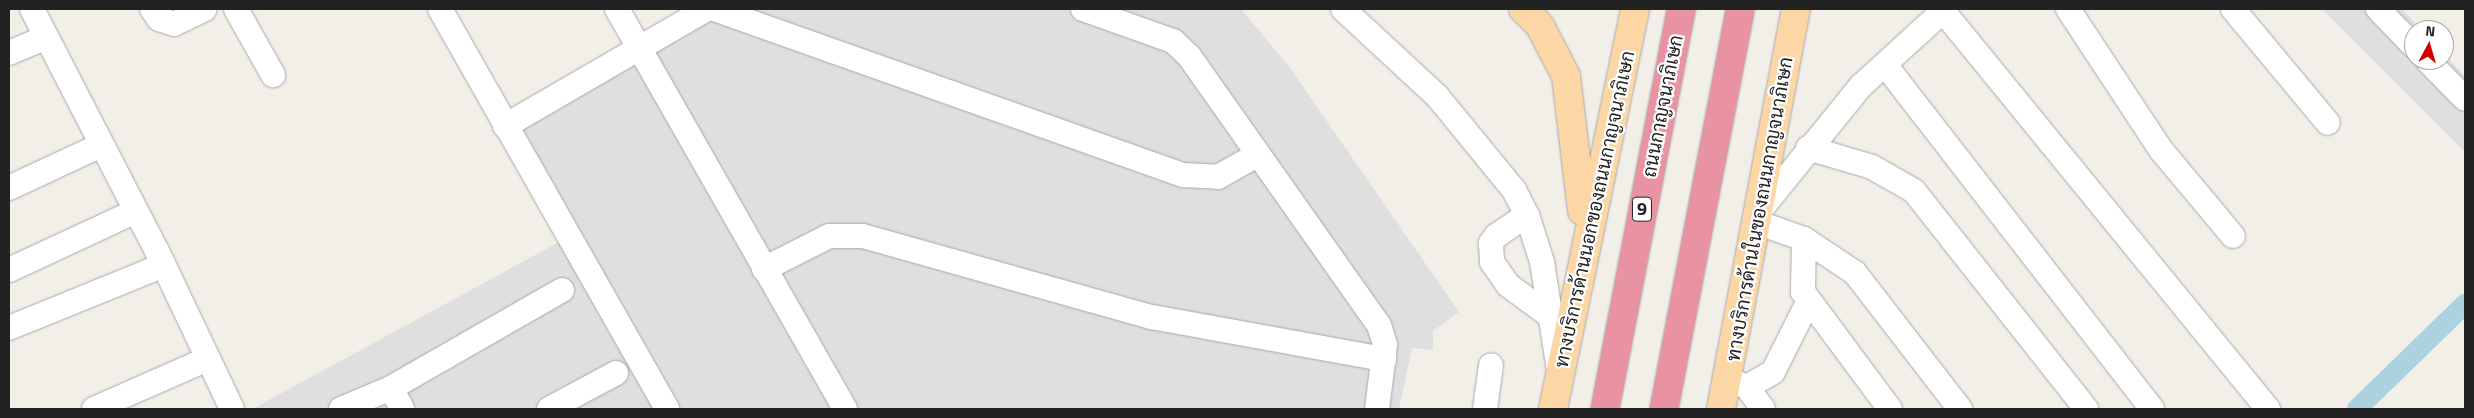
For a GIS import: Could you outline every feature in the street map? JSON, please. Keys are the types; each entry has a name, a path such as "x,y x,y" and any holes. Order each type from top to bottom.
{"highway":[{"name":"ถนนกาญจนาภิเษก","path":"1605,409 1681,9"},
{"path":"1664,409 1740,9"}],"main road":[{"path":"1523,9 1545,33 1566,76 1582,184 1583,248"},
{"name":"ทางบริการด้านนอกของถนนกาญจนาภิเษก","path":"1553,409 1583,248 1635,9"},
{"name":"ทางบริการด้านในของถนนกาญจนาภิเษก","path":"1721,409 1737,383 1757,217 1796,9"}],"street":[{"path":"32,9 99,146 160,258 232,409"},
{"path":"152,9 159,19 174,24 205,9"},
{"path":"236,9 274,75"},
{"path":"440,9 667,409"},
{"path":"617,9 845,409"},
{"path":"505,126 638,45 707,9"},
{"path":"714,9 1183,175 1218,177 1258,155"},
{"path":"1083,9 1180,46 1380,325 1384,359 1377,409"},
{"path":"1343,9 1437,96 1490,156 1527,215 1542,262 1560,371"},
{"path":"2068,9 2161,150 2233,236"},
{"path":"2233,9 2328,123"},
{"path":"2378,9 2404,36"},
{"path":"1960,409 1855,273 1804,239 1757,217 1808,148 1862,86 1886,66 1944,10 2268,409"},
{"path":"9,54 45,38"},
{"path":"1886,66 2152,409"},
{"path":"2437,70 2465,99"},
{"path":"9,188 99,146"},
{"path":"1808,148 1872,167 1914,191 2086,409"},
{"path":"9,270 134,212"},
{"path":"1527,215 1496,236 1491,243 1492,262 1508,284 1550,316"},
{"path":"764,269 829,236 863,236 1152,317 1384,359"},
{"path":"1804,239 1800,283 1808,302 1890,409"},
{"path":"9,317 160,258"},
{"path":"9,328 160,258"},
{"path":"341,409 391,388 562,290"},
{"path":"1763,409 1737,383 1773,372 1808,302"},
{"path":"94,409 208,359"},
{"path":"1484,409 1491,366"},
{"path":"549,409 616,373"},
{"path":"391,388 402,409"}],"shaded area":[{"path":"691,9 1241,9 1288,65 1459,312 1433,331 1433,350 1412,348 1399,409 252,409 559,242 495,126"},
{"path":"2322,9 2402,9 2412,20 2404,20 2404,70 2454,70 2454,64 2465,76 2465,152"}],"waterway":[{"path":"2357,409 2465,304"}]}
